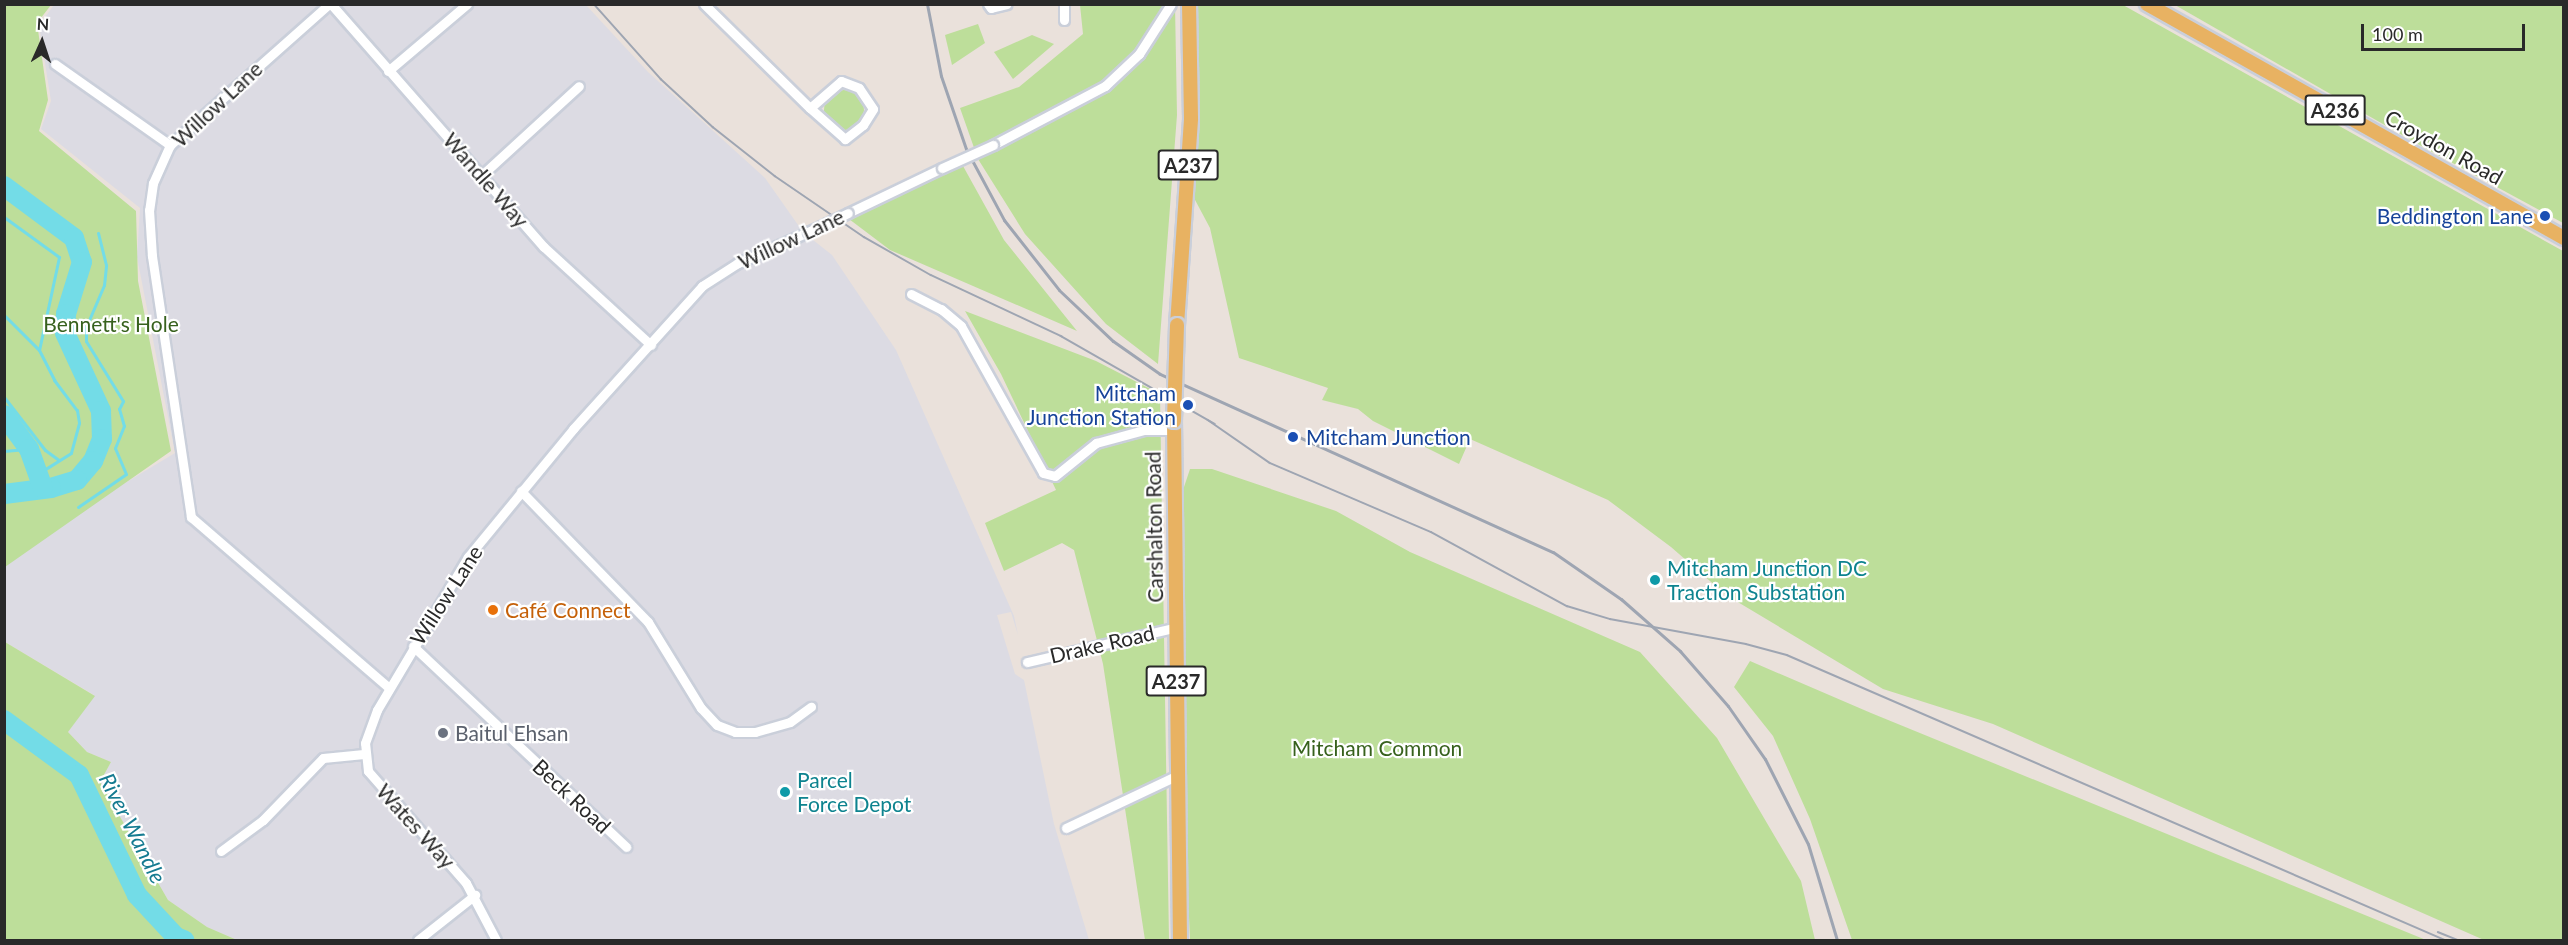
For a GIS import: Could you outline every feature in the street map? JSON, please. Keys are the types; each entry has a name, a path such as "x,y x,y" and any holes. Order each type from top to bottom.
{"main road":[{"name":"Carshalton Road","path":"1180,940 1176,776 1177,627 1174,425 1177,325 1191,118 1189,4"},
{"name":"Croydon Road","path":"2148,4 2564,238"}],"street":[{"name":"Wandle Way","path":"330,4 574,278 651,345"},
{"name":"Willow Lane","path":"330,4 229,88 170,145 153,183 149,210 153,273 188,510 196,524 387,686 468,557 521,491 702,286 719,275 993,145 1105,86 1139,54 1171,4"},
{"path":"388,71 467,4"},
{"path":"704,4 810,108 845,140 863,125 873,109 859,88 847,81 836,84 810,108"},
{"path":"988,4 991,8 1006,4"},
{"path":"1064,4 1064,20"},
{"path":"54,64 170,145"},
{"path":"483,174 579,86"},
{"path":"910,294 941,309 961,326 1043,473 1055,476 1096,443 1144,430 1174,425"},
{"path":"521,491 648,622 701,708 717,725 735,732 755,732 790,722 811,707"},
{"name":"Drake Road","path":"1026,662 1177,627"},
{"name":"Beck Road","path":"413,646 626,847"},
{"path":"221,851 263,820 323,758 364,754 369,728 387,686"},
{"name":"Wates Way","path":"364,754 376,784 455,868 475,895 496,940"},
{"path":"1066,828 1176,776"},
{"path":"418,940 475,895"}],"shaded area":[{"path":"54,5 586,5 648,72 765,178 803,232 832,255 896,350 1014,616 1018,635 1011,612 997,615 1015,674 1024,680 1054,824 1089,940 237,940 207,927 168,900 100,782 111,762 87,752 68,732 94,695 5,642 5,566 100,498 175,453 137,257 140,208 41,129 51,101 39,25"}],"green space":[{"name":"Bennett's Hole","path":"5,4 51,5 37,23 48,100 39,131 136,211 138,281 171,451 5,567"},
{"path":"1080,5 1175,5 1177,115 1158,364 1106,324 1025,234 978,159 960,108 1019,87 1083,34"},
{"path":"1194,5 2123,5 2563,251 2563,940 2484,940 1993,724 1883,689 1726,595 1671,547 1608,500 1470,439 1459,464 1373,421 1358,409 1322,400 1328,388 1239,358 1210,228 1194,198"},
{"path":"2175,5 2563,5 2563,223 2423,147"},
{"path":"978,24 985,43 952,65 945,35"},
{"path":"1032,35 1054,44 1013,79 994,52"},
{"path":"844,90 858,96 864,110 858,124 844,130 830,124 824,110 830,96"},
{"path":"963,166 1004,240 1077,331 890,250 849,219"},
{"path":"965,311 1096,361 1160,394 1169,940 1145,940 1103,664 1074,550 1062,543 1004,571 985,523 1056,490 1001,374"},
{"name":"Mitcham Common","path":"1190,469 1212,469 1336,511 1410,552 1640,652 1717,738 1801,881 1815,940 1190,940 1183,776 1184,487"},
{"path":"5,642 95,696 68,732 87,752 111,762 100,782 168,900 207,927 237,940 5,940"},
{"path":"1750,661 1871,713 2426,940 1852,940 1810,819 1773,736 1734,687"}],"waterway":[{"name":"River Wandle","path":"4,186 74,238 82,262 66,314 65,333 101,411 102,439 93,461 77,480 51,488 4,494"},
{"path":"4,217 59,257 39,350"},
{"path":"78,507 126,474 115,448 124,426 119,409 123,401 86,341 86,327 104,285 106,265 98,233"},
{"path":"4,315 39,350 54,380 77,410 79,423 71,453 39,473"},
{"path":"4,397 45,450 59,460"},
{"name":"River Wandle","path":"4,415 29,449 43,488"},
{"path":"4,451 29,449"},
{"name":"River Wandle","path":"4,720 79,775 137,895 176,937 184,940"}],"tram line":[{"path":"594,4 661,79 713,127 775,176 864,237 931,275 1061,336 1215,424"},
{"path":"1208,420 1270,463 1431,532 1567,606 1610,619 1746,644 1787,655 2445,940"},
{"path":"2438,932 2458,940"}],"railway":[{"path":"927,4 941,76 966,149 1004,220 1059,290 1113,341 1160,374 1553,552 1621,599 1680,651 1728,706 1765,759 1808,844 1837,940"}],"place":[{"name":"Beddington Lane","path":"2545,216"},
{"name":"Mitcham Junction Station","path":"1188,405"},
{"name":"Mitcham Junction","path":"1293,437"},
{"name":"Mitcham Junction DC Traction Substation","path":"1655,580"},
{"name":"Café Connect","path":"493,610"},
{"name":"Baitul Ehsan","path":"443,733"},
{"name":"Parcel Force Depot","path":"785,792"}]}
